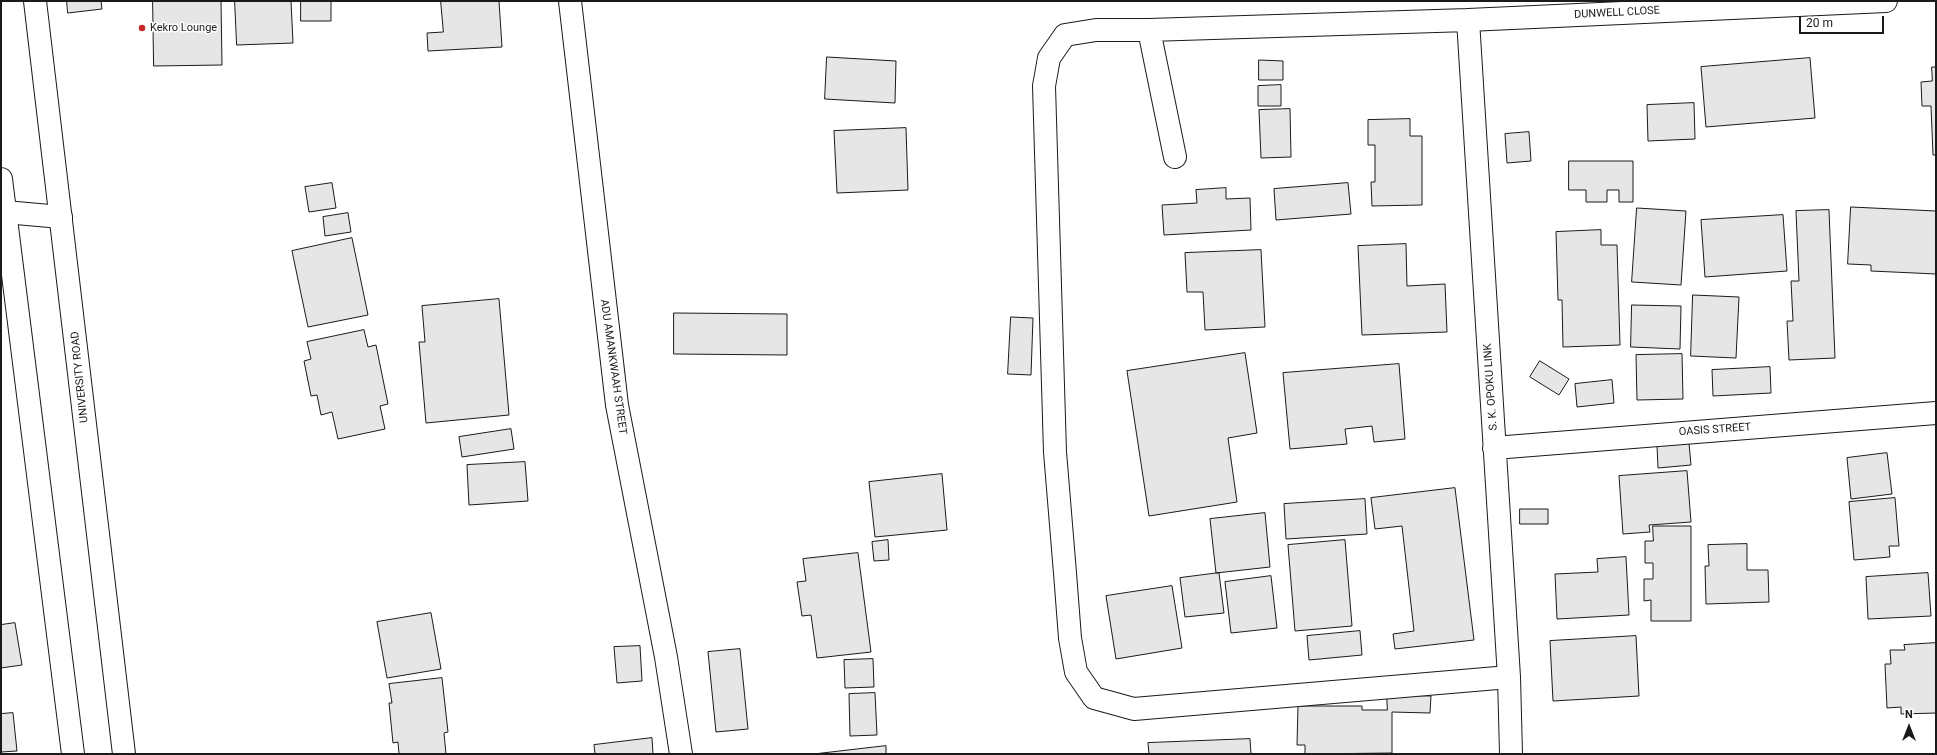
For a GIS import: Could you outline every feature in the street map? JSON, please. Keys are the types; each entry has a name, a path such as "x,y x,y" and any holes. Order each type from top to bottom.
{"main road":[{"name":"UNIVERSITY ROAD","path":"35,1 124,754"},
{"name":"ADU AMANKWAAH STREET","path":"570,1 616,405 666,657 680,754"},
{"name":"DUNWELL CLOSE","path":"1509,678 1134,709 1094,698 1076,672 1070,638 1055,452 1044,86 1049,58 1065,35 1096,30 1149,30 1468,20 1886,1"},
{"name":"S. K. OPOKU LINK","path":"1468,20 1509,678 1510,754"},
{"path":"1149,30 1175,157"},
{"path":"1,179 3,213 73,754"},
{"path":"3,213 61,217"},
{"name":"OASIS STREET","path":"1494,448 1936,413"}],"building":[{"path":"67,1 101,1 102,9 68,13"},
{"path":"153,1 221,1 222,65 154,66"},
{"path":"235,1 291,1 293,43 237,45"},
{"path":"301,1 331,1 331,21 301,21"},
{"path":"441,1 499,1 502,47 428,51 427,33 443,32"},
{"path":"827,57 896,61 895,103 825,99"},
{"path":"1810,58 1815,118 1706,127 1701,67"},
{"path":"1259,60 1283,61 1283,80 1259,80"},
{"path":"1932,67 1936,67 1936,155 1933,155 1931,106 1922,106 1921,82 1932,81"},
{"path":"1281,85 1281,106 1258,106 1258,86"},
{"path":"1694,103 1695,139 1648,141 1647,105"},
{"path":"1290,109 1291,157 1261,158 1259,110"},
{"path":"1410,119 1410,136 1422,136 1422,205 1372,206 1371,182 1375,182 1375,145 1368,145 1368,120"},
{"path":"906,128 908,190 837,193 834,131"},
{"path":"1529,132 1531,161 1507,163 1505,134"},
{"path":"1569,161 1633,161 1633,202 1619,202 1619,190 1607,190 1607,202 1586,202 1586,190 1569,190"},
{"path":"332,183 336,208 309,212 305,187"},
{"path":"1348,183 1351,214 1276,220 1274,189"},
{"path":"1226,188 1226,199 1250,198 1251,230 1164,235 1162,205 1197,203 1196,190"},
{"path":"1851,207 1936,211 1936,274 1871,271 1871,265 1848,264"},
{"path":"1637,208 1686,211 1681,285 1632,282"},
{"path":"1829,210 1835,358 1789,360 1787,321 1793,321 1791,281 1799,281 1796,211"},
{"path":"348,213 351,232 325,236 323,217"},
{"path":"1783,215 1787,271 1705,277 1701,220"},
{"path":"1601,230 1601,245 1617,245 1620,345 1563,347 1562,300 1558,300 1556,232"},
{"path":"352,238 368,315 308,327 292,251"},
{"path":"1406,244 1407,286 1445,284 1447,332 1362,335 1358,246"},
{"path":"1261,250 1265,327 1205,330 1203,292 1187,292 1185,253"},
{"path":"1693,295 1739,297 1736,358 1691,356"},
{"path":"499,299 509,415 426,423 419,342 425,342 422,306"},
{"path":"1632,305 1681,306 1680,349 1631,347"},
{"path":"674,313 787,314 787,355 674,354"},
{"path":"1011,317 1033,318 1031,375 1008,374"},
{"path":"364,330 368,347 376,345 388,404 380,406 385,429 338,439 332,412 321,415 317,395 311,396 304,361 311,359 307,342"},
{"path":"1245,353 1257,433 1228,438 1237,502 1149,516 1127,371"},
{"path":"1682,354 1683,399 1637,400 1636,355"},
{"path":"1540,361 1569,379 1559,395 1530,377"},
{"path":"1399,364 1405,439 1374,442 1372,426 1345,429 1347,444 1290,449 1283,373"},
{"path":"1770,367 1771,393 1713,396 1712,370"},
{"path":"1612,380 1614,403 1577,407 1575,384"},
{"path":"511,429 514,449 462,457 459,437"},
{"path":"1689,443 1691,465 1658,468 1657,445"},
{"path":"1887,453 1892,494 1851,499 1847,458"},
{"path":"525,462 528,501 469,505 467,465"},
{"path":"1687,471 1691,522 1649,525 1650,532 1623,534 1619,476"},
{"path":"942,474 947,530 875,537 869,482"},
{"path":"1455,488 1474,640 1395,649 1393,634 1414,631 1402,526 1375,529 1371,498"},
{"path":"1895,498 1899,546 1889,546 1890,557 1854,560 1849,502"},
{"path":"1365,499 1367,534 1286,539 1284,504"},
{"path":"1520,509 1548,509 1548,524 1520,524"},
{"path":"1265,513 1270,567 1216,573 1210,519"},
{"path":"1653,526 1691,526 1691,621 1651,621 1651,600 1644,601 1644,579 1653,579 1653,563 1645,563 1645,541 1653,541"},
{"path":"888,540 889,560 874,561 872,542"},
{"path":"1345,540 1352,626 1295,631 1288,545"},
{"path":"1747,544 1747,570 1768,570 1769,602 1706,604 1705,566 1709,566 1708,545"},
{"path":"858,553 871,652 817,658 811,615 802,616 797,582 806,581 803,559"},
{"path":"1626,557 1629,615 1557,619 1555,574 1598,572 1597,559"},
{"path":"1219,573 1224,613 1185,617 1180,578"},
{"path":"1928,573 1931,616 1868,619 1866,577"},
{"path":"1271,576 1277,628 1231,633 1225,582"},
{"path":"1172,586 1182,648 1116,659 1106,596"},
{"path":"431,613 441,669 387,678 377,622"},
{"path":"15,623 22,665 1,668 1,625"},
{"path":"1360,631 1362,655 1309,660 1307,636"},
{"path":"1636,636 1639,696 1553,701 1550,641"},
{"path":"1936,643 1936,713 1901,714 1901,707 1887,708 1885,664 1891,664 1890,650 1905,650 1904,645"},
{"path":"640,646 642,681 617,683 614,647"},
{"path":"740,649 748,729 716,732 708,652"},
{"path":"873,659 874,687 845,688 844,660"},
{"path":"442,678 448,732 444,733 446,754 399,754 398,742 393,743 389,703 392,703 389,684"},
{"path":"875,693 877,735 850,736 849,694"},
{"path":"1387,695 1431,696 1430,713 1392,712 1392,753 1305,754 1305,745 1297,745 1298,706 1362,706 1362,710 1387,710"},
{"path":"13,713 17,751 1,752 1,714"},
{"path":"652,738 653,754 595,754 594,745"},
{"path":"1250,739 1251,754 1149,754 1148,743"},
{"path":"886,746 886,754 814,754"}],"place":[{"name":"Kekro Lounge","path":"142,28"}]}
